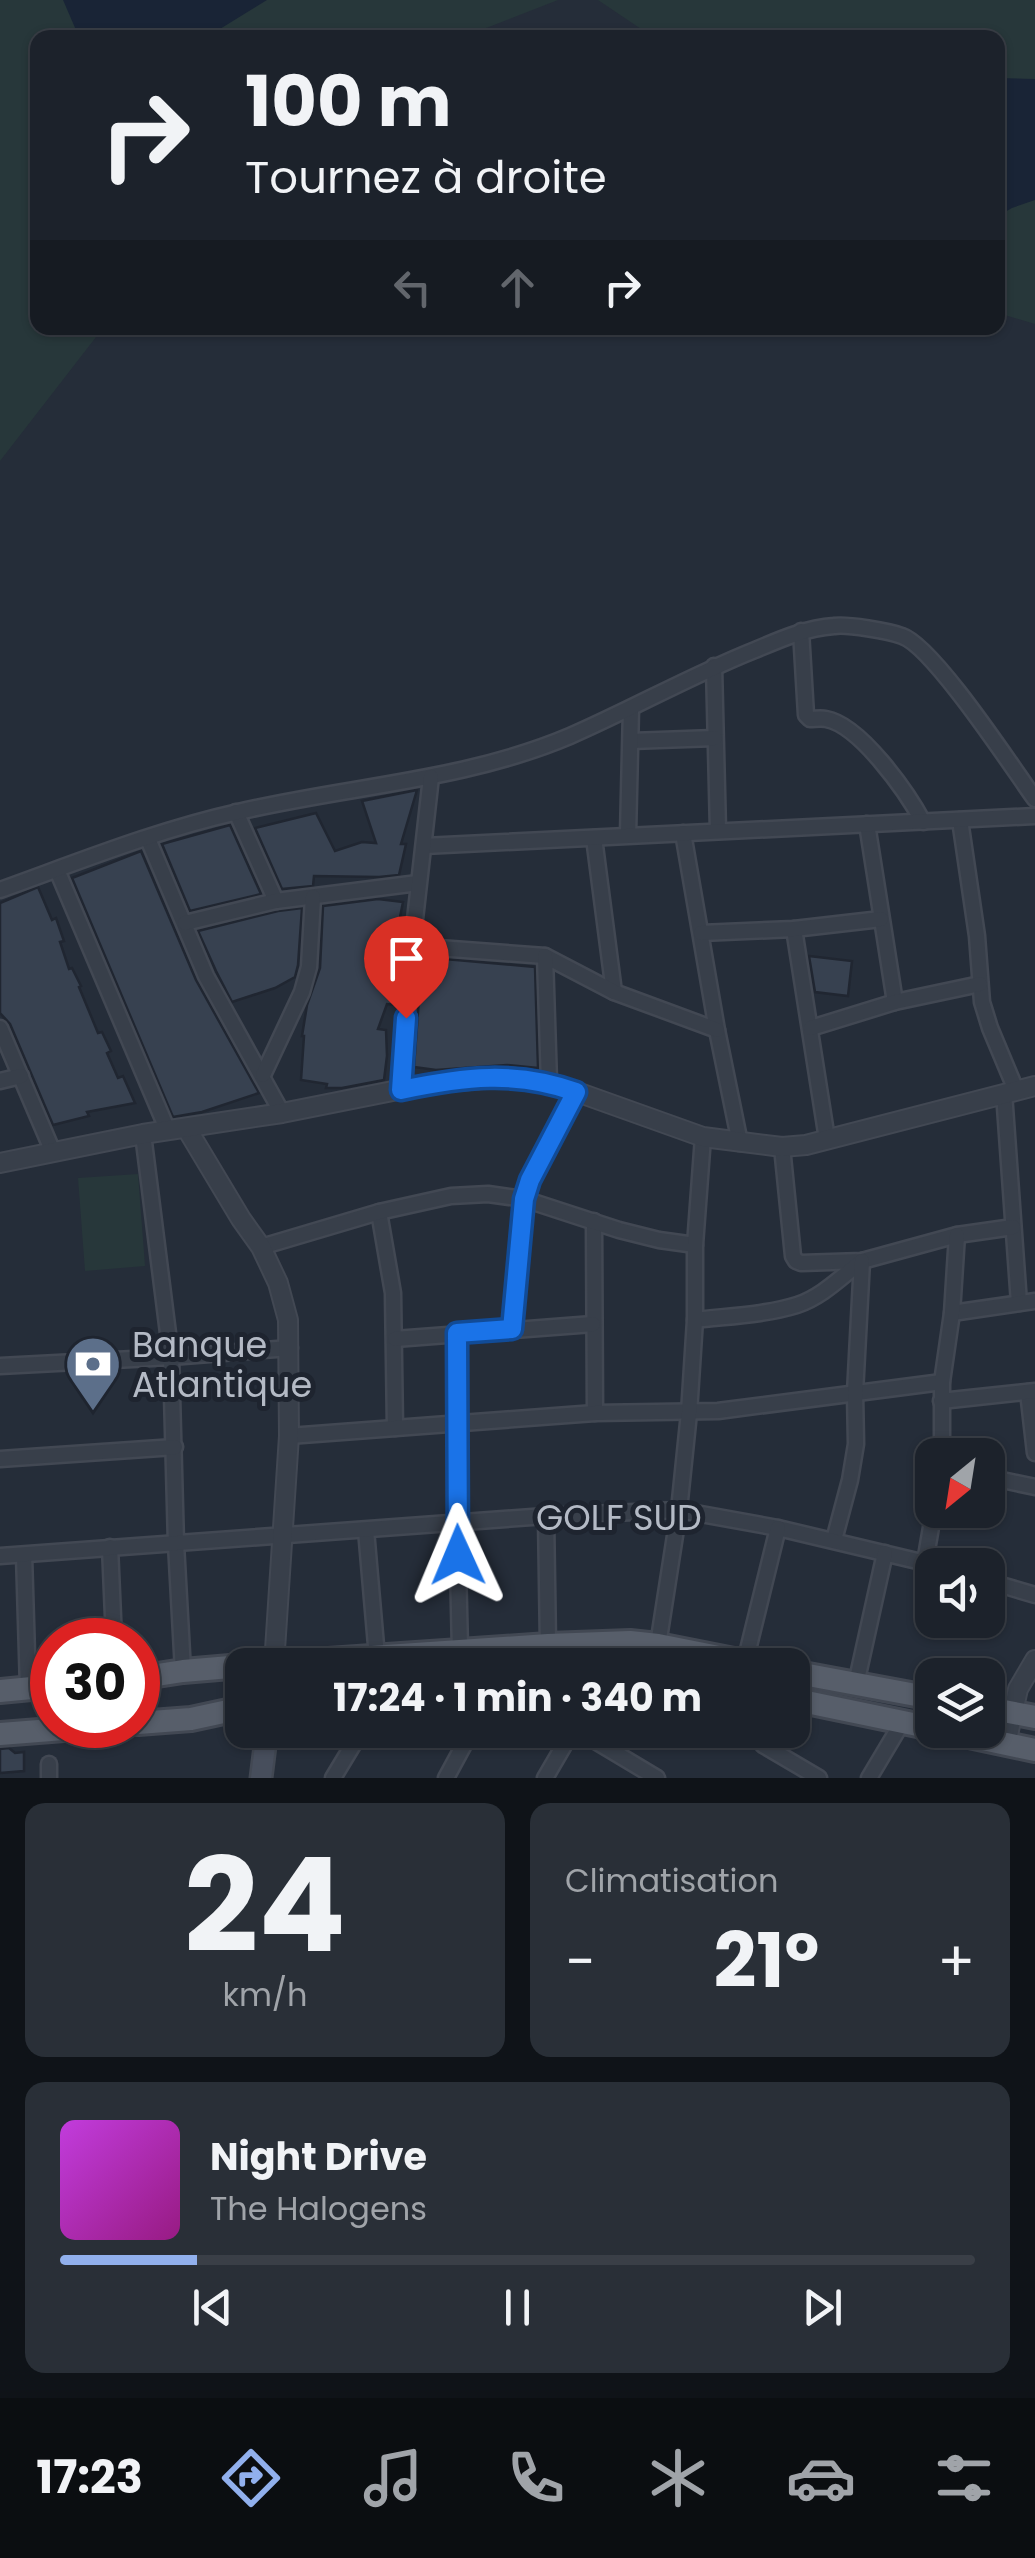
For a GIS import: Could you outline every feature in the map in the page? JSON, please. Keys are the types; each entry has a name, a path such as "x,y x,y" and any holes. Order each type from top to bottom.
{"main road":[{"path":"495,1648 630,1642 677,1648"},
{"path":"160,1675 225,1667"},
{"path":"810,1675 915,1695"},
{"path":"0,1690 28,1688"},
{"path":"810,1703 915,1724"},
{"path":"160,1721 225,1712"},
{"path":"0,1734 30,1732"},
{"path":"1006,1744 1035,1750"},
{"path":"262,1778 265,1748"}],"street":[{"path":"0,890 236,812 496,761 566,738 714,666 801,631 839,625 905,636 932,660 1035,799"},
{"path":"801,631 806,715 810,719 829,719 854,732 906,792 923,822"},
{"path":"714,666 718,831"},
{"path":"628,835 631,708"},
{"path":"631,741 715,738"},
{"path":"401,1090 430,776"},
{"path":"236,812 276,902"},
{"path":"424,846 1035,816"},
{"path":"952,1312 1027,1302 1013,1227 1019,1090 982,1002 960,820"},
{"path":"867,824 895,1002"},
{"path":"683,834 740,1143"},
{"path":"594,838 614,992"},
{"path":"148,839 206,976 282,1113"},
{"path":"57,870 177,1130 261,1247 278,1283 288,1320 289,1436 270,1648"},
{"path":"185,923 276,902 418,884"},
{"path":"263,1076 302,992 309,967 313,897"},
{"path":"700,933 794,929 881,919"},
{"path":"794,929 827,1138"},
{"path":"412,946 545,956 614,992 717,1030"},
{"path":"545,956 549,1082"},
{"path":"811,1028 895,1002 980,984"},
{"path":"0,1028 53,1152"},
{"path":"0,1081 20,1076"},
{"path":"0,1163 468,1078 508,1076 549,1082 703,1137 782,1147 1019,1090"},
{"path":"512,1329 524,1199 576,1092"},
{"path":"143,1134 172,1357 183,1671"},
{"path":"658,1644 689,1413 703,1137"},
{"path":"782,1147 793,1256 801,1263 862,1261 957,1235 1013,1227"},
{"path":"261,1247 378,1212 451,1196 488,1194 524,1199 659,1240 695,1245"},
{"path":"378,1212 393,1293 395,1428"},
{"path":"594,1221 596,1413"},
{"path":"941,1438 940,1400 957,1235"},
{"path":"695,1320 800,1304 826,1290 862,1261"},
{"path":"834,1540 856,1444 854,1393 862,1261"},
{"path":"395,1339 594,1324"},
{"path":"457,1333 460,1648"},
{"path":"0,1366 290,1348"},
{"path":"289,1436 596,1413 718,1411 942,1382"},
{"path":"940,1400 1031,1391 1035,1452"},
{"path":"0,1459 175,1447"},
{"path":"1005,1481 1035,1487"},
{"name":"GOLF SUD","path":"0,1556 546,1516 679,1510 778,1528 915,1560"},
{"path":"546,1516 548,1645"},
{"path":"755,1648 778,1528"},
{"path":"366,1530 376,1648"},
{"path":"110,1548 113,1618"},
{"path":"856,1684 885,1553"},
{"path":"24,1556 28,1688"},
{"path":"1005,1586 1035,1595"},
{"path":"1006,1744 1024,1715 1018,1689 1035,1660"},
{"path":"869,1778 903,1722"},
{"path":"333,1778 351,1748"},
{"path":"446,1778 462,1748"},
{"path":"545,1778 564,1748"},
{"path":"605,1748 652,1776"},
{"path":"768,1748 819,1778"},
{"path":"780,1778 790,1762"}],"shaded area":[{"path":"0,0 558,0 481,30 30,30 30,335 98,335 0,461"},
{"path":"598,0 1035,0 1035,324 1005,315 1005,30 643,30"},
{"path":"138,1174 145,1266 85,1271 78,1178"}],"water":[{"path":"63,0 267,0 218,30 76,30"},
{"path":"1005,78 1035,79 1035,200 1005,212"}],"building":[{"path":"417,790 401,844 406,844 399,875 314,876 313,886 282,889 255,828 316,813 335,851 362,842 376,843 362,801"},
{"path":"230,825 261,894 190,911 162,844"},
{"path":"141,851 196,980 259,1093 173,1117 72,878"},
{"path":"38,887 52,920 56,918 69,969 72,968 81,986 98,1033 102,1032 111,1051 107,1053 118,1078 123,1076 135,1103 87,1112 89,1116 53,1125 10,1024 0,1013 0,903"},
{"path":"378,899 403,902 392,958 400,958 397,1005 387,1004 378,1029 386,1030 384,1080 326,1088 327,1084 301,1080 307,1005 320,968 323,906"},
{"path":"302,908 295,977 232,1002 198,931"},
{"path":"809,956 852,961 848,996 815,992"},
{"path":"422,957 535,967 538,1068 414,1067"},
{"path":"9,1748 15,1753 24,1752 24,1771 0,1773 0,1749"}],"place":[{"name":"Banque Atlantique","path":"93,1413"}],"route":[{"path":"406,1018 401,1090 468,1078 508,1076 549,1082 576,1092 524,1199 512,1329 457,1333 458,1555"}]}
